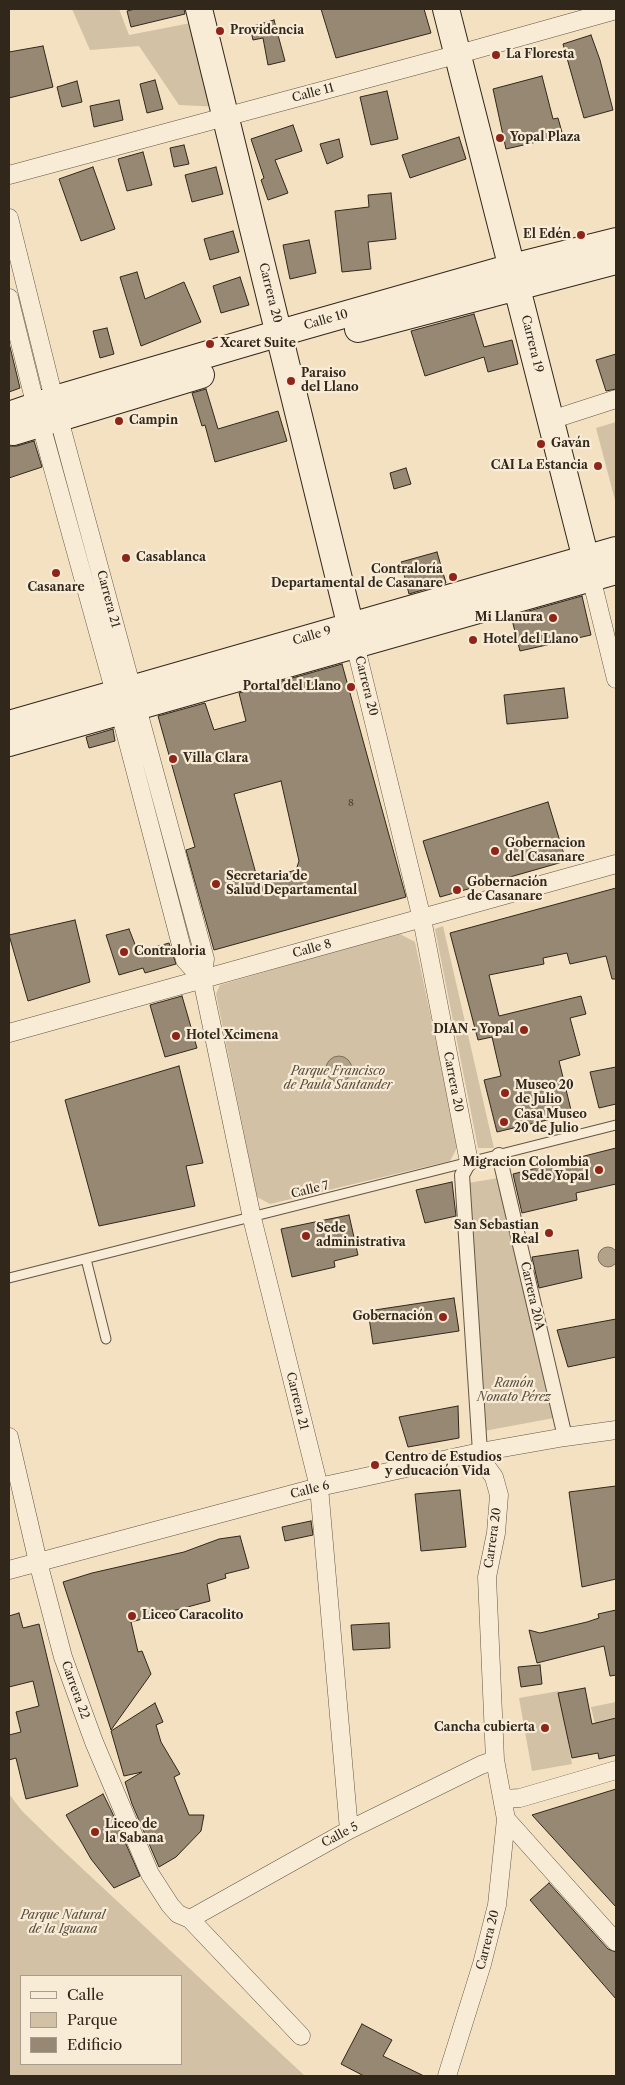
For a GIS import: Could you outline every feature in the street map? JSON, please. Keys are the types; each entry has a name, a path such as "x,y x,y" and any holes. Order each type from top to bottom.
{"main road":[{"name":"Carrera 20","path":"199,9 354,634"},
{"name":"Carrera 19","path":"446,9 459,54 588,568"},
{"name":"Calle 10","path":"9,415 48,412 282,341 514,276 616,241"},
{"name":"Calle 10","path":"514,276 616,261"},
{"name":"Calle 10","path":"9,434 48,412"},
{"name":"Calle 9","path":"9,724 126,699 588,568 616,550"},
{"name":"Calle 9","path":"588,568 616,571"},
{"name":"Calle 9","path":"9,743 126,699"}],"street":[{"name":"Calle 11","path":"9,175 616,10"},
{"name":"Carrera 21","path":"9,218 48,412"},
{"name":"Carrera 21","path":"9,298 48,412 126,699 185,960 202,979 252,1218 319,1487 349,1830"},
{"path":"551,420 616,399"},
{"name":"Carrera 19","path":"588,568 616,680"},
{"name":"Carrera 20","path":"354,634 422,919 469,1162 462,1175 480,1452 486,1466 494,1477 499,1495 496,1532 487,1577 495,1760 506,1819 497,1905 482,1964 446,2076"},
{"name":"Calle 8","path":"9,1033 616,864"},
{"name":"Carrera 20A","path":"499,1155 565,1437"},
{"name":"Calle 6","path":"9,1570 319,1487 480,1452 616,1430"},
{"name":"Carrera 22","path":"9,1437 38,1562 63,1657 94,1742 150,1874 170,1906 178,1914 190,1919 300,2036"},
{"name":"Calle 5","path":"190,1919 349,1830 481,1765 495,1760"},
{"path":"503,1799 520,1798 616,1770"},
{"path":"506,1819 616,1942"}],"lane":[{"name":"Calle 7","path":"9,1278 616,1125"},
{"path":"86,1259 106,1339"}],"green space":[{"path":"72,9 119,9 129,35 196,22 222,107 179,105 139,46 90,50"},
{"path":"616,422 616,504 596,428"},
{"path":"443,926 494,1148 478,1148 435,929"},
{"name":"Parque Francisco de Paula Santander","path":"398,933 415,942 458,1146 450,1161 270,1204 257,1197 216,994 220,985"},
{"name":"Ramón Nonato Pérez","path":"498,1178 554,1418 484,1431 468,1183"},
{"name":"Cancha cubierta","path":"559,1691 572,1764 532,1771 519,1698"},
{"path":"616,1702 616,1720 595,1724 591,1707"},
{"name":"Parque Natural de la Iguana","path":"9,1794 22,1811 57,1845 305,2076 9,2076"}],"shaded area":[{"path":"339,1056 348,1060 352,1069 348,1078 339,1082 330,1078 326,1069 330,1060"},
{"path":"608,1247 615,1250 618,1257 615,1264 608,1267 601,1264 598,1257 601,1250"}],"building":[{"path":"135,9 184,9 185,14 131,27 127,11"},
{"path":"321,9 424,9 431,33 336,58"},
{"path":"274,20 285,61 268,65 263,38 253,40 250,27"},
{"path":"591,35 600,60 613,110 584,118 563,44"},
{"path":"43,46 53,87 9,98 9,52"},
{"path":"542,76 553,119 558,118 563,136 506,149 493,89"},
{"path":"155,80 163,109 147,113 140,84"},
{"path":"77,81 82,102 62,107 57,87"},
{"path":"387,91 398,139 371,145 360,97"},
{"path":"119,100 123,120 94,127 90,106"},
{"path":"293,125 302,151 275,160 288,193 268,200 261,180 264,178 251,139"},
{"path":"459,137 466,159 410,178 402,155"},
{"path":"339,139 343,157 327,164 320,144"},
{"path":"184,145 189,164 174,167 170,148"},
{"path":"143,152 152,185 127,191 118,159"},
{"path":"93,167 115,229 81,241 59,179"},
{"path":"216,167 223,194 192,202 185,175"},
{"path":"391,193 396,239 368,242 371,269 342,272 335,211 369,207 368,195"},
{"path":"233,231 239,252 210,260 204,239"},
{"path":"309,240 316,273 290,279 283,245"},
{"path":"137,272 145,299 184,282 201,322 141,346 120,277"},
{"path":"240,277 249,305 221,313 213,286"},
{"path":"474,314 484,347 512,340 518,364 488,372 484,357 425,376 411,331"},
{"path":"107,328 114,354 100,358 93,331"},
{"path":"9,348 20,388 9,392"},
{"path":"616,354 616,389 606,391 596,360"},
{"path":"206,389 218,429 278,411 287,441 215,462 205,425 202,426 192,393"},
{"path":"34,441 42,467 9,478 9,446 17,446"},
{"path":"406,468 411,484 394,489 390,473"},
{"path":"437,552 446,583 409,594 401,562"},
{"path":"582,596 591,635 520,651 511,616"},
{"path":"342,664 406,897 214,950 186,850 195,847 158,716 205,703 214,730 246,721 239,693","holes":["281,781 299,861 296,870 258,881 234,794"]},
{"path":"564,688 568,718 507,724 504,695"},
{"path":"113,729 115,741 89,748 86,737"},
{"name":"Gobernacion del Casanare","path":"548,802 566,861 440,897 423,841"},
{"path":"616,888 616,979 612,979 606,956 570,964 567,953 543,958 544,964 489,975 499,1016 581,996 586,1014 570,1018 580,1055 559,1061 572,1114 497,1132 484,1080 501,1076 492,1037 478,1040 450,933"},
{"path":"75,920 90,982 28,1001 9,935"},
{"path":"129,929 138,952 169,943 176,964 145,973 143,968 119,975 106,935"},
{"name":"Hotel Xcimena","path":"182,996 197,1048 165,1057 150,1005"},
{"path":"179,1066 203,1163 186,1166 195,1206 99,1226 65,1100"},
{"path":"616,1067 616,1104 599,1108 590,1072"},
{"path":"616,1148 616,1184 576,1193 577,1200 522,1213 513,1174"},
{"path":"452,1182 456,1216 425,1223 416,1190"},
{"path":"349,1215 358,1255 334,1261 335,1267 292,1277 281,1229"},
{"path":"578,1250 582,1278 539,1288 532,1257"},
{"path":"454,1298 459,1331 373,1344 368,1311"},
{"path":"616,1319 616,1357 568,1367 557,1330"},
{"path":"458,1406 459,1438 408,1447 399,1417"},
{"path":"616,1486 616,1579 582,1587 569,1492"},
{"path":"460,1490 466,1547 421,1551 415,1494"},
{"path":"311,1521 313,1535 285,1541 282,1527"},
{"path":"240,1536 249,1568 225,1574 226,1578 207,1584 210,1601 131,1622 138,1652 142,1651 151,1674 111,1730 63,1582 92,1573 184,1552 219,1539"},
{"path":"616,1610 616,1675 610,1676 604,1646 537,1663 529,1630 540,1633 587,1622 599,1618 598,1614"},
{"path":"19,1613 23,1628 39,1624 78,1786 26,1799 16,1758 9,1760 9,1735 21,1732 16,1712 39,1706 33,1681 9,1687 9,1616"},
{"path":"389,1623 390,1648 353,1650 351,1625"},
{"path":"540,1665 542,1684 521,1687 518,1667"},
{"path":"585,1688 592,1724 616,1718 616,1755 599,1759 598,1753 572,1758 558,1693"},
{"path":"155,1703 163,1722 156,1725 161,1742 180,1774 174,1777 189,1815 204,1815 201,1831 176,1857 159,1867 132,1804 125,1782 142,1772 124,1776 111,1731"},
{"path":"616,1789 616,1907 532,1815"},
{"path":"103,1794 140,1876 114,1888 91,1859 66,1815"},
{"path":"549,1883 608,1949 616,1952 616,1999 530,1900"},
{"path":"362,2024 392,2040 383,2056 424,2076 364,2076 341,2064"}],"place":[{"name":"Providencia","path":"220,31"},
{"name":"La Floresta","path":"496,55"},
{"name":"Yopal Plaza","path":"500,138"},
{"name":"El Edén","path":"581,235"},
{"name":"Xcaret Suite","path":"210,344"},
{"name":"Paraiso del Llano","path":"291,381"},
{"name":"Campin","path":"119,421"},
{"name":"Gaván","path":"541,444"},
{"name":"CAI La Estancia","path":"598,466"},
{"name":"Casablanca","path":"126,558"},
{"name":"Casanare","path":"56,573"},
{"name":"Contraloría Departamental de Casanare","path":"453,577"},
{"name":"Mi Llanura","path":"553,618"},
{"name":"Hotel del Llano","path":"473,640"},
{"name":"Portal del Llano","path":"351,687"},
{"name":"Villa Clara","path":"173,759"},
{"name":"Gobernacion del Casanare","path":"495,851"},
{"name":"Secretaria de Salud Departamental","path":"216,884"},
{"name":"Gobernación de Casanare","path":"457,890"},
{"name":"Contraloria","path":"124,952"},
{"name":"DIAN - Yopal","path":"524,1030"},
{"name":"Hotel Xcimena","path":"176,1036"},
{"name":"Museo 20 de Julio","path":"505,1093"},
{"name":"Casa Museo 20 de Julio","path":"504,1122"},
{"name":"Migracion Colombia Sede Yopal","path":"599,1170"},
{"name":"San Sebastian Real","path":"549,1233"},
{"name":"Sede administrativa","path":"306,1236"},
{"name":"Gobernación","path":"443,1317"},
{"name":"Centro de Estudios y educación Vida","path":"375,1465"},
{"name":"Liceo Caracolito","path":"132,1616"},
{"name":"Cancha cubierta","path":"545,1728"},
{"name":"Liceo de la Sabana","path":"95,1832"}]}
